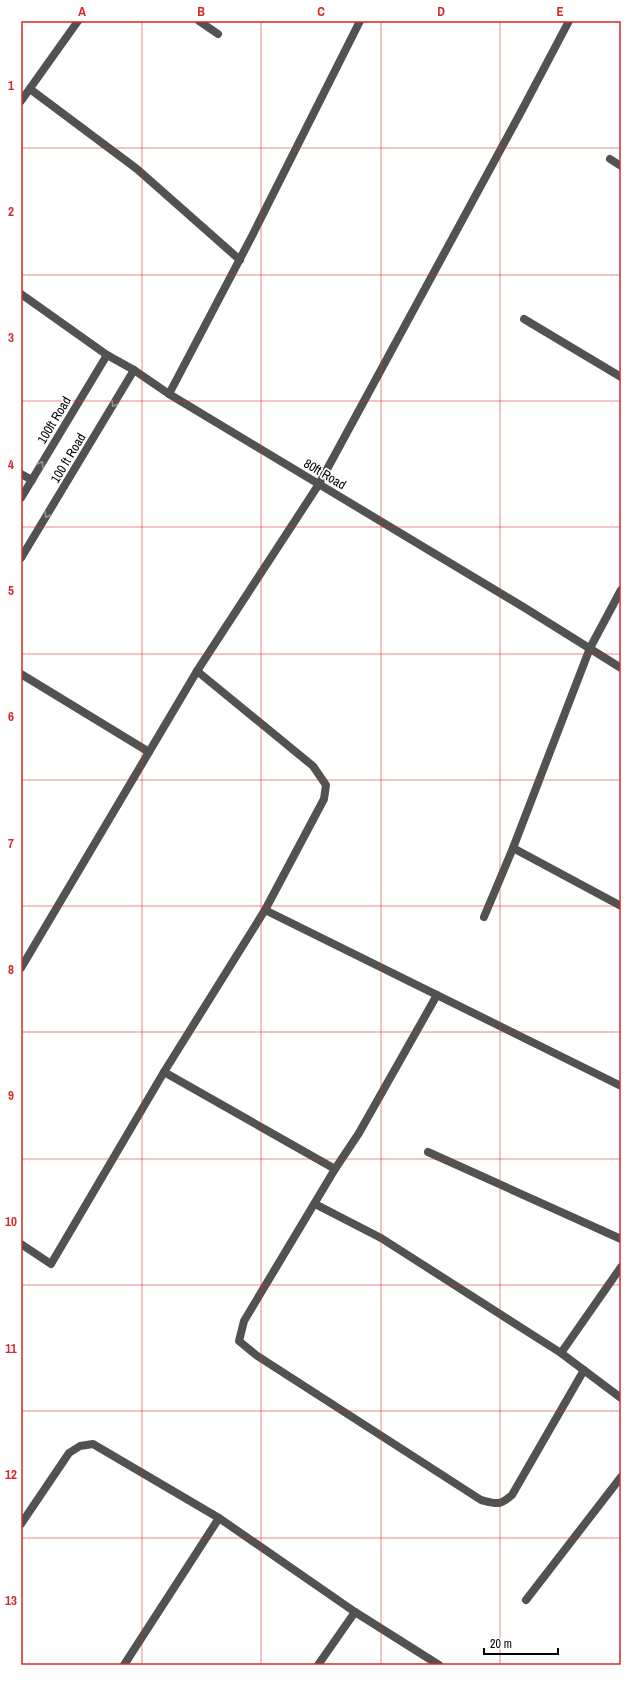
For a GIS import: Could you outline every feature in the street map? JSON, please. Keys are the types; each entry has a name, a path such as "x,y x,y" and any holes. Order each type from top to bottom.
{"street":[{"path":"21,101 78,21"},
{"path":"199,21 218,34"},
{"path":"169,394 240,260 360,21"},
{"path":"21,968 197,671 319,484 569,21"},
{"path":"30,88 137,169 240,260"},
{"path":"610,159 621,166"},
{"name":"80ft Road","path":"21,294 107,355 134,370 169,394 621,668"},
{"path":"524,319 621,377"},
{"name":"100ft Road","path":"21,498 107,355"},
{"name":"100 ft Road","path":"21,558 134,370"},
{"path":"21,474 32,480"},
{"path":"484,917 514,848 590,648 621,590"},
{"path":"21,1244 51,1264 164,1072 265,910 324,799 326,785 313,766 197,671"},
{"path":"21,674 149,752"},
{"path":"514,848 621,906"},
{"path":"265,910 621,1086"},
{"path":"437,995 359,1133 335,1169 244,1321 239,1341 256,1355 481,1500 497,1504 502,1503 512,1495 584,1370"},
{"path":"164,1072 335,1169"},
{"path":"428,1152 621,1239"},
{"path":"315,1204 381,1238 561,1353 621,1398"},
{"path":"561,1353 621,1267"},
{"path":"21,1524 69,1453 80,1446 93,1444 219,1518 355,1612 440,1665"},
{"path":"526,1600 621,1477"},
{"path":"124,1665 219,1518"},
{"path":"318,1665 355,1612"}]}
